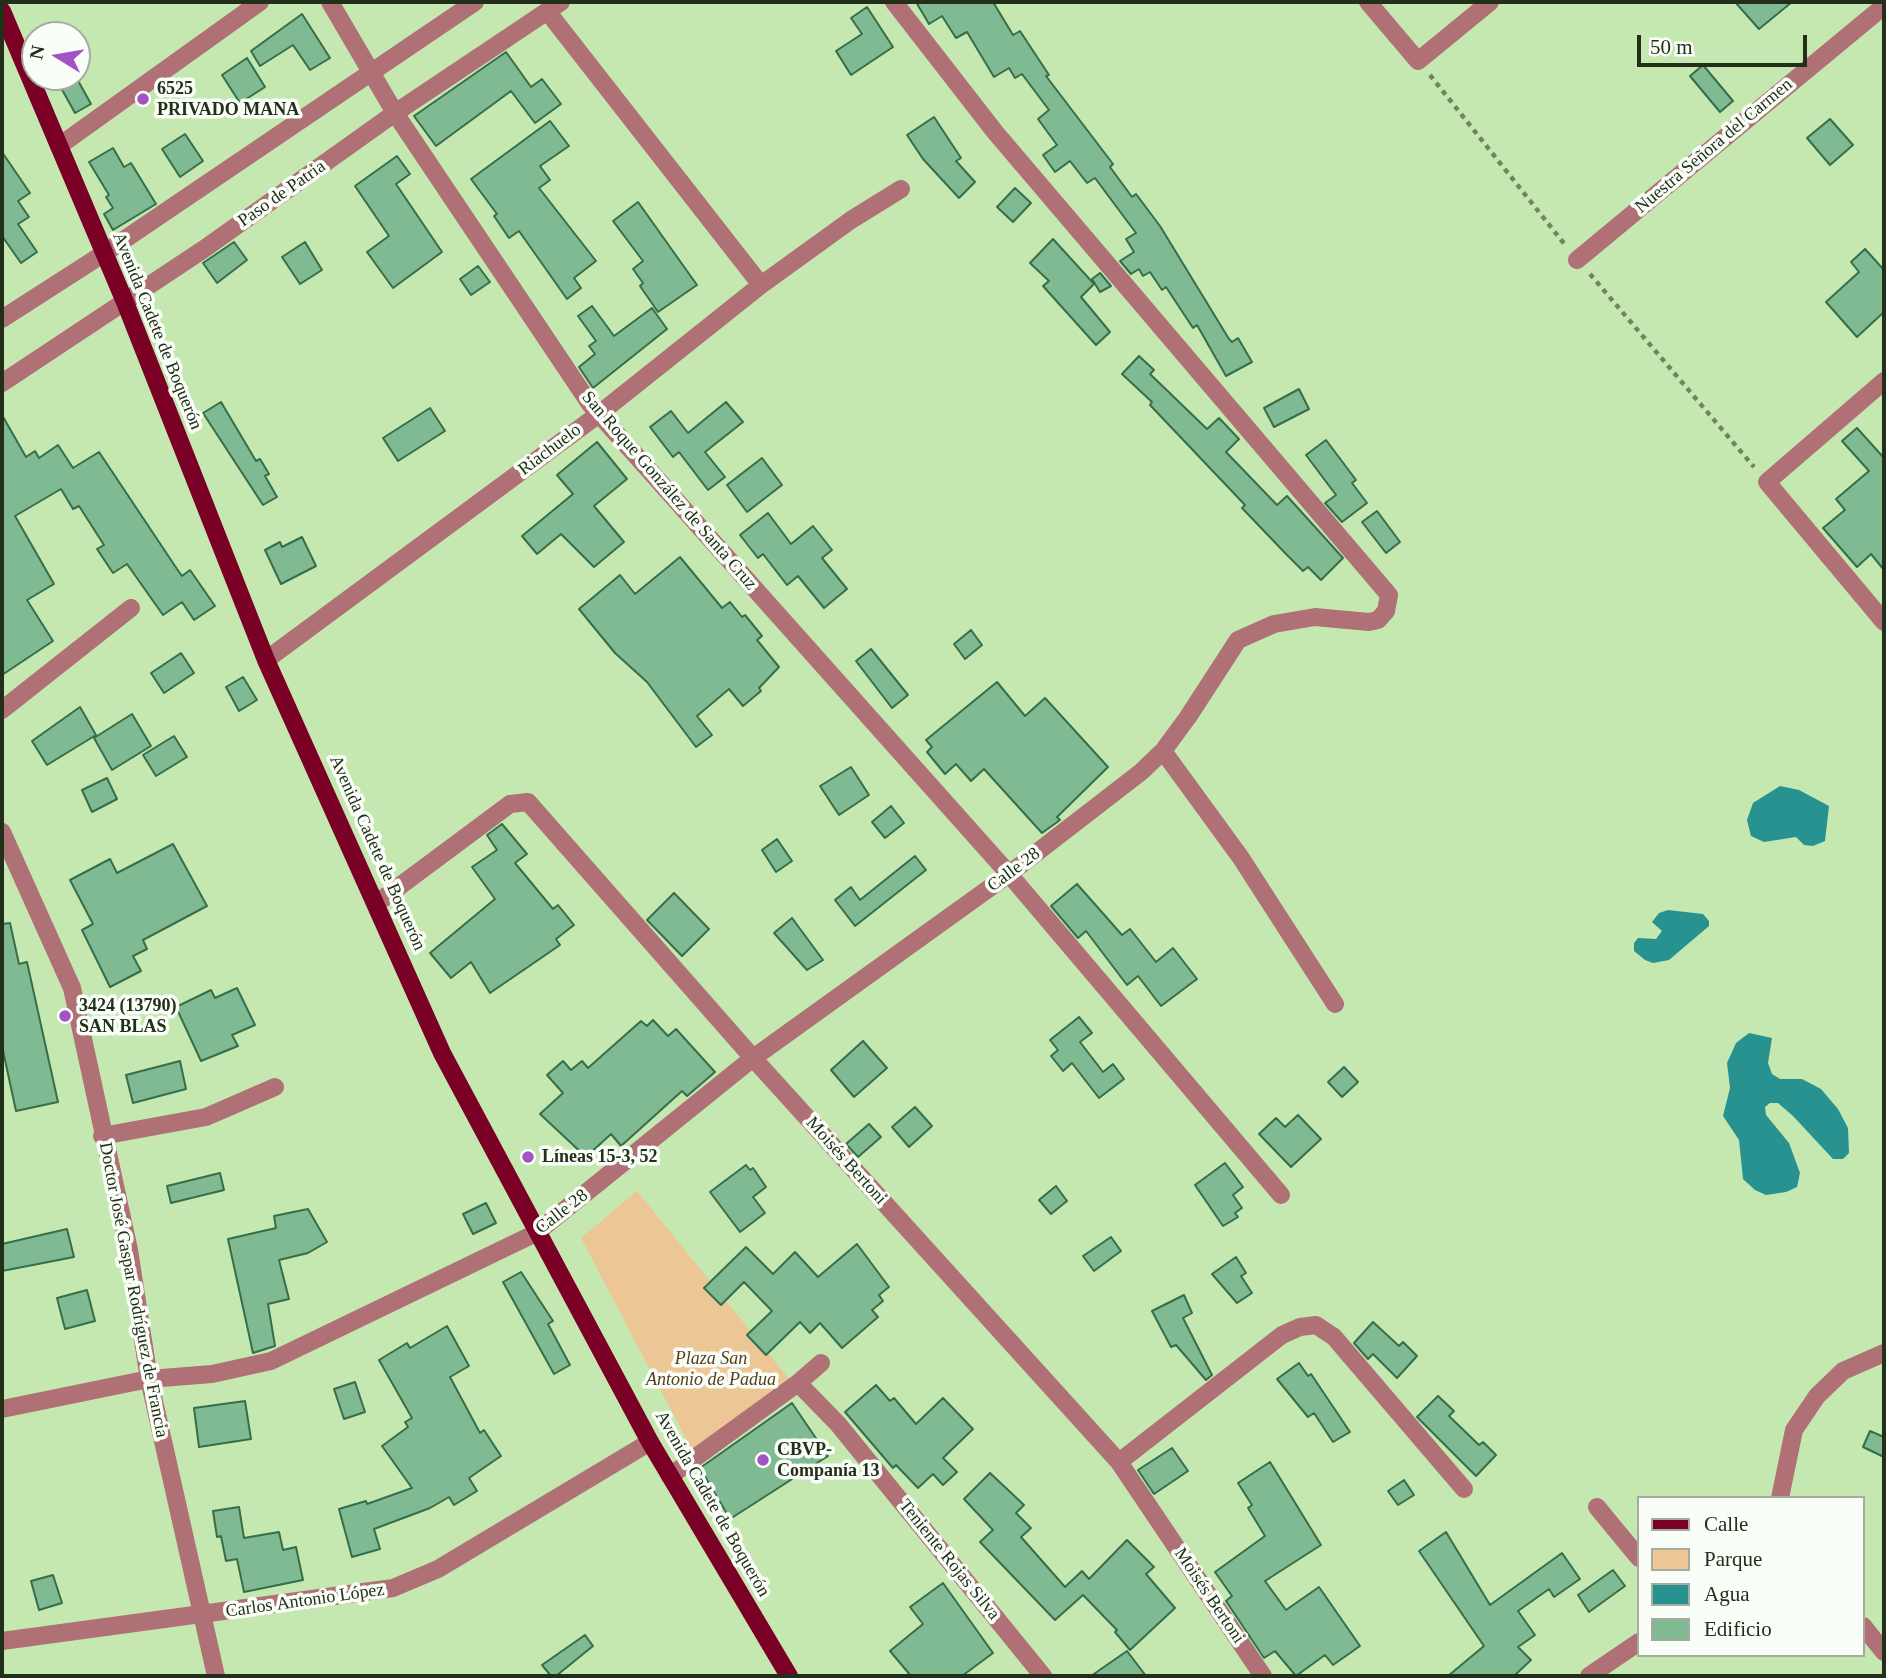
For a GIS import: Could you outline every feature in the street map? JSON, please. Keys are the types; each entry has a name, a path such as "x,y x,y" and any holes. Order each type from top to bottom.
{"main road":[{"name":"Avenida Cadete de Boquerón","path":"2,11 125,302 266,660 442,1053 650,1442 789,1676"}],"street":[{"path":"59,146 260,2"},
{"name":"San Roque González de Santa Cruz","path":"330,2 395,113 598,414 1009,874 1281,1195"},
{"path":"2,319 372,74 475,2"},
{"name":"Calle 28","path":"2,1409 149,1379 212,1374 271,1361 536,1233 753,1058 1009,874 1141,772 1163,751 1238,640 1273,624 1315,617 1369,622 1378,620 1386,611 1389,595 995,132 894,2"},
{"path":"1368,2 1418,61 1490,2"},
{"path":"554,6 761,285"},
{"name":"Paso de Patria","path":"2,383 125,302 395,113 554,6"},
{"name":"Nuestra Señora del Carmen","path":"1577,260 1884,6"},
{"name":"Riachuelo","path":"266,660 598,414 761,285 851,220 901,189"},
{"path":"1884,381 1767,482 1884,622"},
{"path":"2,710 131,608"},
{"path":"1163,751 1241,858 1335,1004"},
{"name":"Moisés Bertoni","path":"377,903 510,804 528,802 753,1058 1119,1461 1263,1676"},
{"name":"Doctor José Gaspar Rodríguez de Francia","path":"2,832 66,969 129,1250 149,1379 216,1676"},
{"path":"102,1136 206,1117 275,1087"},
{"path":"1119,1461 1282,1335 1316,1325 1334,1337 1464,1489"},
{"path":"1780,1496 1794,1430 1817,1396 1843,1371 1884,1353"},
{"path":"670,1476 798,1384 821,1363"},
{"name":"Teniente Rojas Silva","path":"798,1384 838,1424 1043,1676"},
{"name":"Carlos Antonio López","path":"3,1642 393,1588 438,1569 650,1442"},
{"path":"1597,1507 1638,1557"},
{"path":"1865,1628 1884,1652"},
{"path":"1589,1676 1638,1643"}],"green space":[{"name":"Plaza San Antonio de Padua","path":"637,1191 790,1380 693,1452 581,1238"}],"water":[{"path":"1780,786 1799,790 1829,806 1825,841 1813,846 1804,845 1796,837 1764,842 1751,836 1747,820 1753,803"},
{"path":"1668,910 1703,914 1709,921 1709,926 1669,960 1653,963 1634,951 1634,943 1638,938 1656,939 1662,931 1652,922 1659,913"},
{"path":"1749,1033 1772,1038 1768,1063 1772,1074 1780,1079 1802,1079 1821,1089 1838,1109 1848,1128 1849,1153 1843,1159 1833,1159 1778,1103 1770,1103 1765,1107 1766,1115 1789,1143 1800,1173 1797,1187 1786,1192 1766,1195 1755,1190 1743,1179 1739,1140 1723,1116 1730,1088 1727,1063 1736,1043"}],"building":[{"path":"916,2 993,2 1013,35 1020,31 1049,75 1046,76 1113,164 1110,167 1132,197 1136,194 1160,226 1229,339 1232,342 1238,338 1252,362 1226,376 1197,325 1193,328 1166,287 1162,290 1150,272 1143,276 1139,269 1131,274 1120,261 1134,252 1126,239 1136,233 1095,178 1087,183 1070,161 1055,172 1043,155 1057,145 1038,119 1049,110 1022,74 1015,78 1009,68 994,77 967,32 956,38 942,16 929,24"},
{"path":"1735,2 1792,2 1759,29"},
{"path":"867,7 893,47 851,75 836,51 862,34 851,18"},
{"path":"302,14 330,58 310,70 293,45 260,66 251,51"},
{"path":"506,52 531,87 542,79 561,104 535,123 511,91 436,146 414,116"},
{"path":"247,58 265,87 240,103 222,75"},
{"path":"1703,65 1733,101 1720,112 1690,76"},
{"path":"63,91 84,91 91,104 75,113"},
{"path":"934,117 961,158 956,161 975,182 959,198 923,159 907,135"},
{"path":"1830,119 1853,145 1830,165 1807,138"},
{"path":"550,121 569,146 540,166 550,180 539,188 596,261 574,278 581,288 567,299 519,231 509,238 494,216 497,214 471,179"},
{"path":"185,134 203,161 180,177 162,149"},
{"path":"113,148 124,167 131,163 156,204 113,230 104,214 113,208 106,197 109,195 89,162"},
{"path":"2,152 30,193 18,201 29,217 18,224 37,252 21,263 2,236"},
{"path":"397,156 410,174 396,184 442,252 393,288 367,252 389,236 355,186"},
{"path":"1015,188 1031,203 1013,222 997,207"},
{"path":"638,202 697,285 658,312 640,286 643,283 633,269 643,261 613,221"},
{"path":"1053,239 1094,284 1081,297 1110,332 1096,345 1043,286 1049,281 1030,263"},
{"path":"234,242 247,260 217,283 203,263"},
{"path":"305,242 322,270 300,284 282,257"},
{"path":"1865,249 1884,270 1884,312 1857,337 1826,302 1859,272 1851,262"},
{"path":"478,266 490,282 471,295 460,279"},
{"path":"1100,273 1111,286 1100,292 1092,279"},
{"path":"592,306 614,336 652,308 667,329 593,388 579,367 595,354 589,346 596,341 578,316"},
{"path":"1139,356 1154,370 1150,374 1207,429 1219,418 1239,439 1226,452 1277,505 1287,496 1343,558 1321,580 1308,567 1303,571 1287,555 1242,508 1245,505 1150,405 1152,402 1122,374"},
{"path":"1299,389 1309,409 1274,427 1264,408"},
{"path":"221,402 256,461 260,459 269,474 265,476 277,497 263,505 203,413"},
{"path":"726,402 743,422 705,452 725,477 708,490 679,452 673,457 650,427 671,411 688,433"},
{"path":"430,408 445,431 398,461 383,438"},
{"path":"2,415 26,457 35,451 39,458 58,445 73,468 99,452 182,576 190,570 215,606 194,620 182,602 163,615 127,564 113,573 97,549 104,545 79,506 73,509 61,489 15,516 54,584 27,600 53,641 2,675"},
{"path":"1857,428 1884,458 1884,570 1871,554 1857,567 1823,528 1845,510 1836,499 1869,471 1842,441"},
{"path":"1326,440 1356,480 1352,483 1367,503 1342,522 1325,503 1336,495 1306,455"},
{"path":"597,442 627,479 594,506 624,542 594,567 561,534 537,554 522,536 573,494 557,475"},
{"path":"762,458 782,485 747,512 727,485"},
{"path":"1377,511 1400,542 1386,553 1362,522"},
{"path":"768,513 791,544 813,526 832,550 822,558 847,589 824,608 798,576 787,585 763,554 758,558 740,535"},
{"path":"302,537 316,566 281,584 265,550 280,542 282,547"},
{"path":"680,557 722,608 730,602 742,617 745,615 762,636 757,640 779,667 759,688 761,691 743,706 729,689 697,716 712,735 696,747 647,682 615,653 579,609 620,575 635,594"},
{"path":"971,630 982,645 965,659 954,644"},
{"path":"871,649 908,695 892,708 856,661"},
{"path":"181,653 194,673 164,693 151,673"},
{"path":"243,677 257,700 239,711 226,687"},
{"path":"997,682 1025,716 1045,698 1108,767 1057,817 1060,820 1042,833 984,769 971,781 956,764 945,774 927,752 932,747 926,740"},
{"path":"80,707 96,735 47,765 32,741"},
{"path":"132,714 151,746 112,770 94,738"},
{"path":"174,736 187,757 156,776 143,755"},
{"path":"851,767 869,795 839,815 820,786"},
{"path":"107,778 117,799 92,812 82,790"},
{"path":"891,806 904,823 885,838 872,822"},
{"path":"502,824 527,854 515,863 553,909 558,905 574,925 556,939 560,945 490,993 471,962 451,978 430,953 495,899 472,867 497,850 487,835"},
{"path":"777,839 792,861 776,872 762,850"},
{"path":"173,844 207,906 143,940 147,949 133,956 141,971 110,987 82,930 93,924 70,880 110,859 117,873"},
{"path":"915,856 926,870 855,926 835,900 851,887 860,900"},
{"path":"1077,884 1122,935 1130,929 1156,962 1173,948 1197,979 1161,1006 1138,976 1127,985 1086,931 1078,938 1051,906"},
{"path":"674,893 709,929 682,956 647,920"},
{"path":"792,918 823,960 807,970 774,933"},
{"path":"10,923 19,964 27,962 58,1102 16,1111 2,1046 2,924"},
{"path":"237,988 255,1025 232,1035 238,1046 201,1061 176,1007 211,990 215,998"},
{"path":"1079,1017 1092,1033 1080,1042 1103,1072 1113,1064 1124,1079 1099,1098 1072,1063 1063,1071 1051,1056 1058,1050 1050,1040"},
{"path":"653,1020 668,1036 676,1029 715,1072 687,1096 682,1091 621,1146 611,1134 586,1157 540,1114 563,1093 547,1075 563,1061 571,1070 582,1061 588,1068 641,1021 647,1026"},
{"path":"863,1041 887,1068 854,1097 831,1070"},
{"path":"180,1061 186,1089 133,1103 126,1075"},
{"path":"1344,1067 1358,1082 1342,1097 1328,1082"},
{"path":"915,1107 932,1126 909,1147 892,1127"},
{"path":"1298,1115 1321,1139 1291,1167 1259,1134 1276,1118 1285,1127"},
{"path":"869,1124 881,1137 858,1157 846,1144"},
{"path":"1225,1163 1243,1187 1233,1195 1242,1208 1235,1213 1238,1217 1223,1226 1195,1185"},
{"path":"746,1165 750,1170 753,1168 766,1187 753,1197 765,1213 740,1232 710,1192"},
{"path":"220,1173 224,1190 171,1203 167,1186"},
{"path":"1056,1186 1067,1201 1051,1214 1039,1200"},
{"path":"486,1203 496,1223 473,1234 463,1214"},
{"path":"308,1209 327,1242 308,1253 279,1260 289,1299 268,1304 275,1346 253,1353 228,1239 276,1228 274,1216"},
{"path":"67,1229 74,1257 2,1271 2,1244"},
{"path":"1111,1237 1121,1251 1094,1271 1083,1256"},
{"path":"857,1244 889,1287 879,1295 883,1301 872,1310 878,1317 842,1348 820,1323 810,1333 800,1322 766,1355 747,1335 772,1311 744,1282 721,1305 704,1288 746,1247 773,1274 795,1252 818,1277"},
{"path":"1236,1257 1246,1273 1241,1276 1252,1293 1237,1303 1212,1274"},
{"path":"521,1272 553,1321 548,1324 570,1365 554,1374 503,1282"},
{"path":"87,1290 95,1321 65,1329 57,1298"},
{"path":"1184,1295 1192,1313 1183,1318 1212,1375 1206,1380 1176,1345 1171,1347 1152,1311"},
{"path":"1373,1322 1399,1346 1403,1342 1417,1356 1397,1378 1373,1354 1368,1359 1354,1343"},
{"path":"447,1326 469,1366 450,1377 480,1433 484,1430 501,1456 469,1478 477,1491 454,1505 449,1497 430,1508 374,1529 380,1549 352,1557 339,1509 366,1501 367,1504 412,1488 382,1446 408,1427 405,1422 412,1418 379,1360 407,1343 410,1348"},
{"path":"1299,1363 1308,1376 1311,1374 1350,1432 1333,1442 1314,1413 1308,1417 1277,1379"},
{"path":"355,1382 365,1412 344,1419 334,1389"},
{"path":"876,1385 890,1401 894,1398 916,1424 943,1398 973,1429 943,1458 957,1472 943,1485 933,1474 918,1488 896,1465 893,1468 845,1412"},
{"path":"1438,1396 1454,1411 1449,1416 1479,1445 1483,1442 1496,1455 1476,1476 1417,1417"},
{"path":"245,1401 251,1439 199,1447 194,1408"},
{"name":"CBVP- Companía 13","path":"792,1403 828,1456 730,1519 700,1468"},
{"path":"1870,1431 1884,1437 1884,1457 1863,1447"},
{"path":"1172,1448 1188,1471 1154,1494 1138,1470"},
{"path":"1270,1462 1321,1545 1265,1581 1286,1610 1319,1587 1360,1646 1333,1665 1325,1655 1296,1676 1275,1651 1264,1658 1226,1601 1232,1596 1215,1572 1265,1536 1248,1508 1252,1505 1238,1483"},
{"path":"990,1473 1024,1505 1016,1513 1031,1528 1021,1537 1065,1587 1082,1571 1089,1579 1127,1540 1154,1567 1146,1574 1175,1608 1130,1650 1115,1632 1117,1630 1083,1595 1055,1620 980,1542 993,1530 964,1499"},
{"path":"1404,1480 1414,1495 1398,1505 1388,1491"},
{"path":"239,1507 244,1538 279,1532 283,1550 296,1547 303,1580 244,1592 237,1559 226,1561 221,1536 217,1537 213,1511"},
{"path":"1446,1532 1490,1605 1562,1553 1580,1579 1554,1597 1549,1589 1518,1611 1535,1635 1518,1647 1531,1660 1514,1676 1448,1676 1484,1646 1419,1551"},
{"path":"1613,1570 1625,1586 1589,1612 1578,1595"},
{"path":"53,1575 62,1603 39,1610 31,1581"},
{"path":"943,1583 993,1653 962,1676 911,1676 890,1651 923,1624 910,1607"},
{"path":"585,1635 593,1646 556,1676 551,1676 542,1665"},
{"path":"1127,1651 1146,1676 1091,1676"}],"place":[{"name":"6525 PRIVADO MANA","path":"143,99"},
{"name":"3424 (13790) SAN BLAS","path":"65,1016"},
{"name":"Líneas 15-3, 52","path":"528,1157"},
{"name":"CBVP- Companía 13","path":"763,1460"}]}
